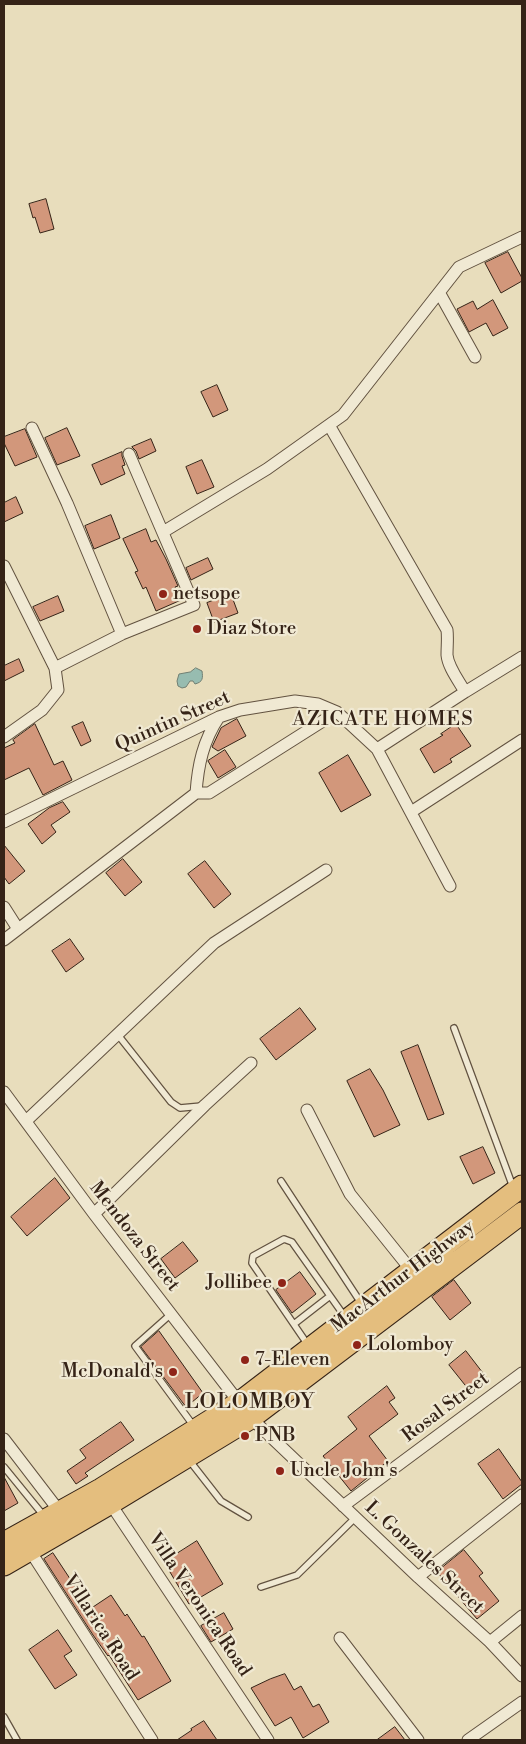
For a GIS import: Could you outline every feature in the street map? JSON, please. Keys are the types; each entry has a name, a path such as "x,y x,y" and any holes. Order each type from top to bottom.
{"highway":[{"name":"MacArthur Highway","path":"106,1496 196,1429 245,1410 311,1348 346,1319 518,1189"},
{"name":"MacArthur Highway","path":"4,1565 18,1542 106,1496 187,1457 245,1410 522,1213"}],"street":[{"path":"163,532 267,469 343,415 459,268 522,238"},
{"path":"440,294 475,357"},
{"path":"329,425 447,630 447,656 465,692"},
{"path":"32,428 122,634"},
{"path":"55,668 122,634 194,605 129,454"},
{"path":"4,566 55,668 58,690 42,710 4,736"},
{"path":"377,749 522,657"},
{"name":"Quintin Street","path":"4,822 219,717 240,710 295,701 318,704 337,712 377,749 450,886"},
{"path":"4,940 196,793 209,793 337,712"},
{"path":"196,793 198,766 203,748 210,730 219,717"},
{"path":"411,812 522,740"},
{"path":"26,1121 118,1036 214,943 326,870"},
{"path":"4,907 18,929"},
{"path":"94,1214 205,1105 251,1063"},
{"name":"Mendoza Street","path":"4,1092 94,1214 245,1410"},
{"path":"307,1110 350,1194 411,1270"},
{"name":"Rosal Street","path":"342,1506 522,1373"},
{"name":"L. Gonzales Street","path":"245,1410 342,1506 490,1642 522,1676"},
{"path":"4,1439 55,1522"},
{"name":"Villa Veronica Road","path":"106,1496 268,1740"},
{"path":"418,1577 522,1496"},
{"name":"Villarica Road","path":"18,1542 152,1740"},
{"path":"490,1642 522,1616"},
{"path":"340,1638 418,1740"},
{"path":"468,1740 522,1702"}],"lane":[{"path":"454,1028 512,1180 518,1189"},
{"path":"118,1036 171,1102 180,1108 205,1105"},
{"path":"281,1181 364,1306"},
{"path":"311,1348 252,1263 253,1256 284,1239 292,1242 346,1319"},
{"path":"294,1324 330,1296"},
{"path":"171,1314 135,1346 196,1429"},
{"path":"187,1457 222,1501 248,1517"},
{"path":"4,1467 55,1522"},
{"path":"261,1586 297,1575 355,1518"},
{"path":"4,1717 17,1740"}],"water":[{"path":"196,668 202,671 201,681 195,684 193,681 190,681 186,687 182,688 178,686 179,674 190,672"}],"building":[{"path":"46,199 54,229 40,233 29,204"},
{"path":"508,252 522,281 501,293 485,263"},
{"path":"493,300 508,328 493,336 486,323 469,332 457,309 473,301 477,309"},
{"path":"217,385 228,410 213,417 201,392"},
{"path":"67,428 80,456 57,465 45,438"},
{"path":"25,429 37,457 15,466 4,443 4,437"},
{"path":"151,439 156,451 139,459 132,447"},
{"path":"122,452 125,465 122,466 125,474 101,485 92,465"},
{"path":"202,460 214,487 197,494 186,467"},
{"path":"16,497 23,513 4,522 4,503"},
{"path":"111,515 120,538 94,549 85,526"},
{"path":"146,529 151,542 156,540 166,559 178,586 175,587 181,600 156,611 146,587 143,589 135,572 138,571 123,539"},
{"path":"208,558 213,569 191,580 186,568"},
{"path":"231,594 238,613 214,622 207,603"},
{"path":"58,596 64,611 40,621 33,607"},
{"path":"19,659 24,671 4,681 4,666"},
{"path":"237,719 246,736 218,751 212,747 221,728"},
{"path":"83,722 91,741 81,746 72,727"},
{"path":"35,724 54,765 63,761 72,780 43,795 29,768 4,780 4,748 15,743 13,740"},
{"path":"456,724 471,746 450,759 452,762 434,773 420,749 443,735 441,734"},
{"path":"225,750 236,767 218,778 208,761"},
{"path":"348,755 371,795 341,812 319,773"},
{"path":"63,802 70,812 51,825 56,832 42,844 28,824 49,808"},
{"path":"4,845 25,871 9,884 4,877"},
{"path":"123,859 142,882 125,896 106,873"},
{"path":"205,861 231,894 214,908 188,874"},
{"path":"70,939 84,959 66,972 52,951"},
{"path":"300,1008 316,1029 276,1060 260,1039"},
{"path":"418,1045 444,1114 428,1120 401,1052"},
{"path":"370,1069 383,1090 400,1125 374,1137 347,1081"},
{"path":"483,1147 495,1173 473,1184 460,1157"},
{"path":"55,1178 70,1198 27,1236 11,1217"},
{"path":"183,1242 198,1261 175,1278 161,1259"},
{"path":"300,1272 316,1294 292,1313 276,1290"},
{"path":"454,1280 471,1303 450,1320 432,1297"},
{"name":"McDonald's","path":"159,1331 203,1393 186,1407 141,1347"},
{"path":"466,1351 486,1377 469,1390 449,1365"},
{"path":"387,1386 395,1398 389,1402 398,1414 369,1436 388,1461 351,1491 323,1456 357,1429 348,1417"},
{"path":"121,1422 134,1440 85,1473 88,1476 76,1484 67,1471 86,1458 80,1450"},
{"path":"499,1449 522,1482 503,1499 478,1464"},
{"path":"4,1477 18,1503 4,1511"},
{"path":"197,1541 223,1584 189,1604 164,1562"},
{"path":"464,1550 483,1573 479,1576 499,1601 477,1619 437,1572"},
{"path":"53,1553 90,1609 111,1595 125,1616 127,1614 142,1637 144,1636 171,1681 138,1700 44,1559"},
{"path":"224,1613 233,1629 211,1642 201,1626"},
{"path":"58,1630 72,1651 64,1656 77,1675 55,1689 29,1650"},
{"path":"285,1674 294,1690 301,1686 313,1707 319,1704 329,1722 303,1738 291,1717 275,1726 251,1688"},
{"path":"204,1721 217,1740 177,1740 191,1729"},
{"path":"395,1727 405,1740 377,1740"}],"place":[{"name":"netsope","path":"163,594"},
{"name":"Diaz Store","path":"197,629"},
{"name":"Jollibee","path":"282,1283"},
{"name":"Lolomboy","path":"357,1345"},
{"name":"7-Eleven","path":"245,1360"},
{"name":"McDonald's","path":"173,1372"},
{"name":"PNB","path":"245,1436"},
{"name":"Uncle John's","path":"280,1471"}],"district":[{"name":"AZICATE HOMES","path":"383,720"},
{"name":"LOLOMBOY","path":"250,1403"}]}
